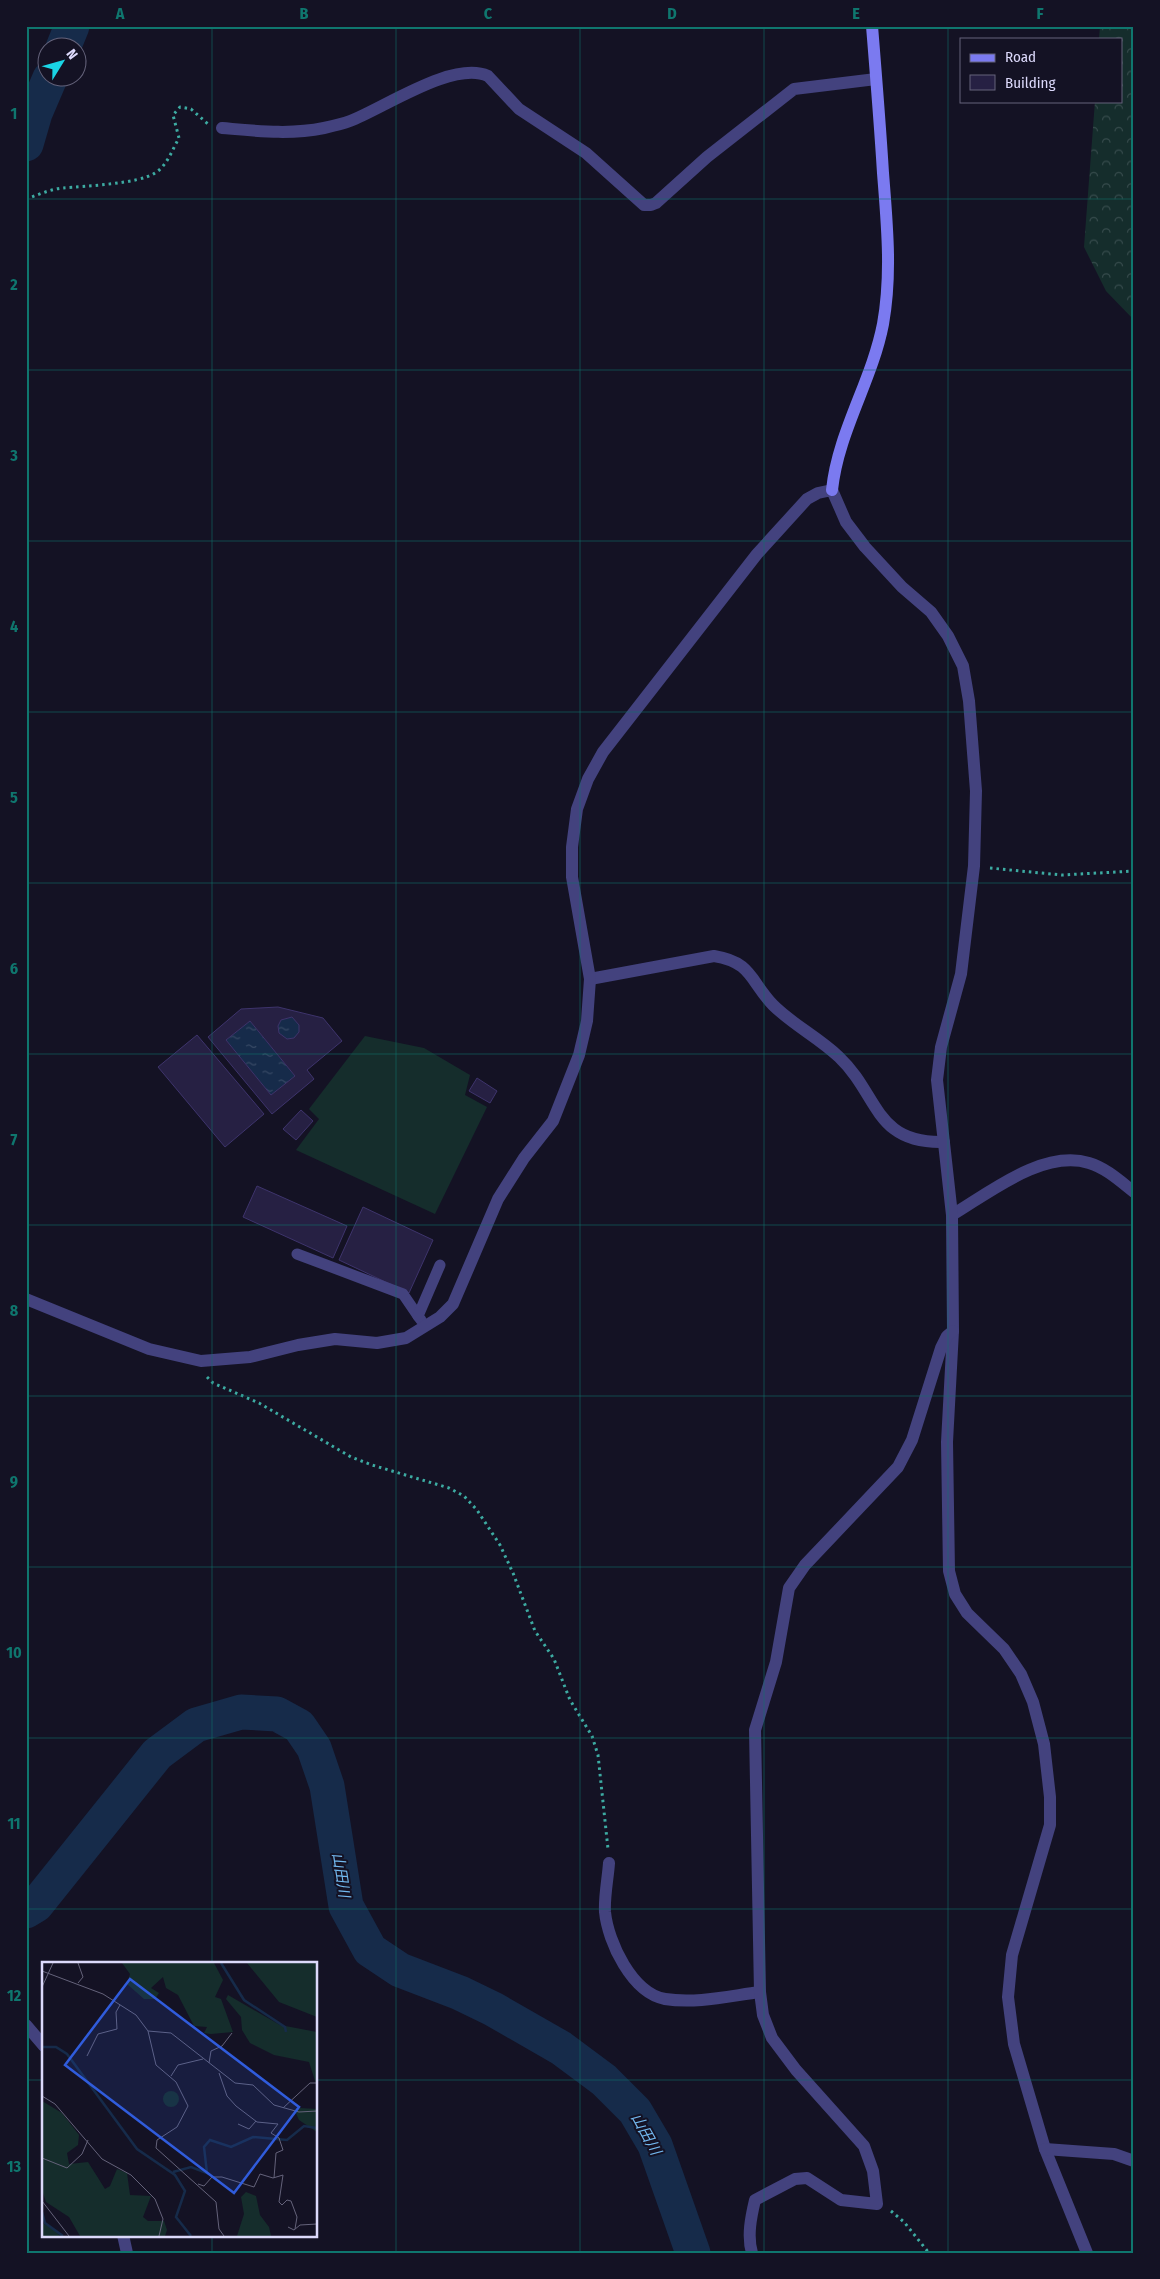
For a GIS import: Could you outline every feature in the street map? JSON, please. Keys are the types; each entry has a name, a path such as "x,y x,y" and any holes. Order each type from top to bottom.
{"street":[{"path":"872,26 888,237 888,282 882,325 874,358 835,466 832,490 846,522 865,547 902,587 931,612 948,636 963,666 969,701 976,791 974,866 961,974 940,1047 937,1080 952,1215 954,1331 947,1442 949,1571 955,1594 967,1613 1004,1649 1021,1674 1033,1702 1044,1744 1050,1797 1050,1825 1012,1955 1008,1997 1014,2044 1045,2149 1087,2253"},
{"path":"222,128 288,133 323,128 349,122 425,84 473,72 481,73 488,76 519,109 586,153 644,205 650,206 656,203 707,157 794,89 876,79"},
{"path":"26,1299 149,1349 201,1360 250,1357 298,1345 335,1339 377,1343 406,1338 426,1328 453,1304 498,1199 524,1158 553,1121 579,1055 587,1021 590,979 572,877 572,847 576,809 588,779 603,752 757,554 807,499 818,493 832,490"},
{"path":"590,979 714,956 728,958 739,963 749,973 771,1003 840,1059 873,1108 890,1126 908,1138 923,1143 944,1142"},
{"path":"952,1215 1032,1168 1060,1162 1088,1162 1107,1171 1134,1192"},
{"path":"752,2253 750,2245 750,2220 755,2200 795,2179 807,2178 841,2200 877,2204 873,2171 864,2146 796,2070 772,2038 763,2016 760,1992 755,1730 776,1662 790,1588 805,1565 898,1468 912,1440 941,1348 947,1336 954,1331"},
{"path":"609,1863 605,1912 612,1939 629,1973 641,1988 662,1999 689,2001 760,1992"},
{"path":"26,2025 42,2044"},
{"path":"1045,2149 1114,2154 1134,2161"},
{"path":"123,2236 127,2253"}],"lane":[{"path":"297,1254 403,1294 426,1328"},
{"path":"418,1316 440,1265"}],"path":[{"path":"26,199 62,188 94,187 148,177 156,173 163,166 179,138 174,114 180,108 191,109 203,121 222,128"},
{"path":"974,866 1062,875 1134,871"},
{"path":"201,1360 205,1375 213,1384 259,1402 351,1457 449,1488 464,1496 477,1510 500,1545 535,1631 554,1659 570,1700 592,1736 598,1755 609,1863"},
{"path":"877,2204 890,2210 904,2222 929,2253"}],"green space":[{"path":"1100,26 1134,26 1134,320 1106,291 1084,247 1095,102 1122,102 1122,38 1099,38"},
{"path":"365,1036 424,1048 470,1075 465,1095 487,1107 435,1214 296,1150 319,1119 309,1109"}],"water":[{"path":"289,1017 297,1020 300,1028 297,1036 289,1039 281,1036 278,1028 281,1020"},
{"path":"250,1021 295,1076 271,1095 226,1040"}],"building":[{"path":"278,1007 323,1018 342,1041 307,1070 314,1079 272,1114 208,1037 241,1009","holes":["292,1017 299,1025 299,1032 294,1038 287,1039 279,1033 278,1026 281,1020","250,1021 295,1076 271,1095 226,1040"]},
{"path":"197,1035 264,1114 225,1147 158,1067"},
{"path":"477,1078 497,1091 490,1103 469,1091"},
{"path":"301,1110 313,1121 296,1140 283,1129"},
{"path":"257,1186 347,1226 333,1258 243,1217"},
{"path":"363,1207 433,1240 409,1293 339,1260"}],"waterway":[{"name":"山田川","path":"67,38 72,26"},
{"name":"山田川","path":"26,144 35,113 46,88"},
{"name":"山田川","path":"26,1911 36,1905 157,1754 196,1725 241,1712 277,1714 299,1726 314,1748 327,1786 346,1906 370,1950 400,1970 460,1993 493,2009 561,2048 604,2080 635,2111 655,2145 693,2253"}]}
